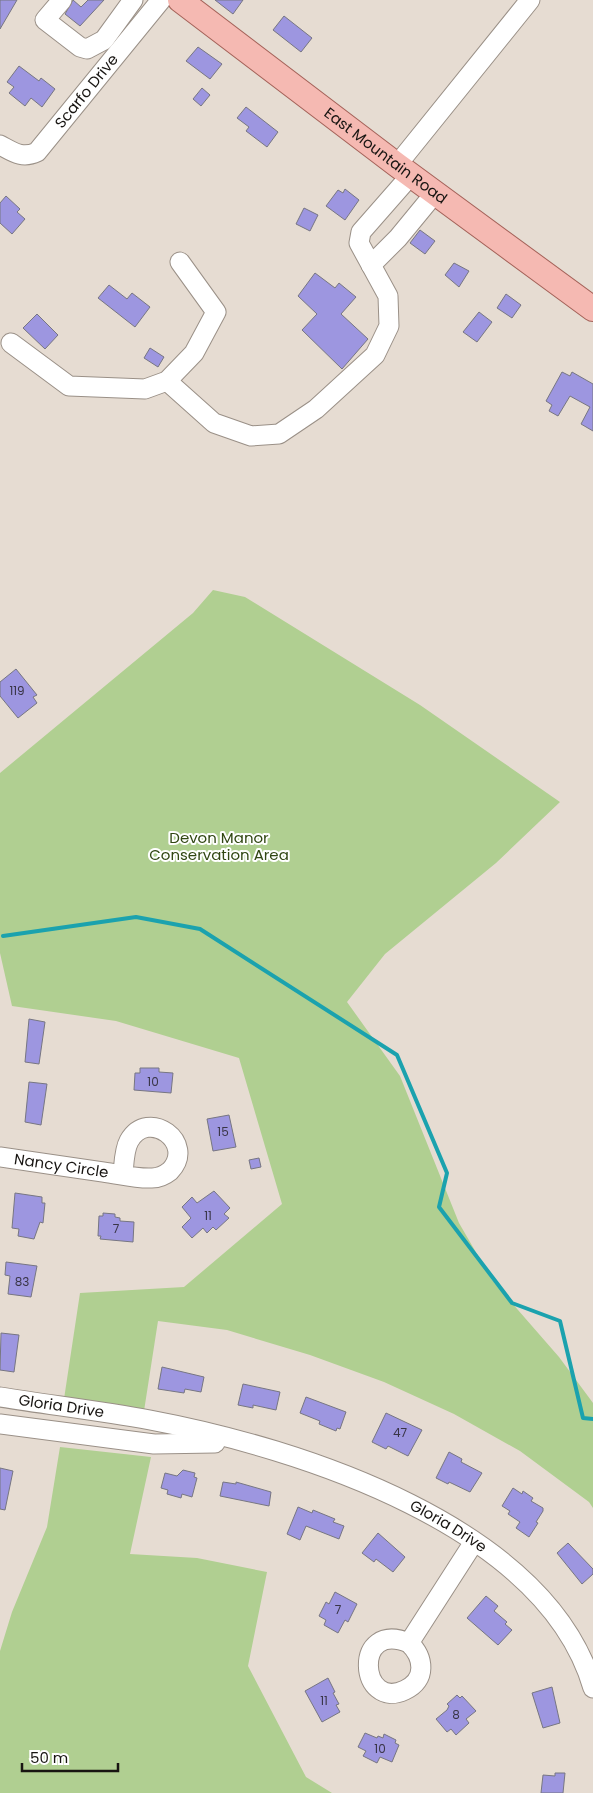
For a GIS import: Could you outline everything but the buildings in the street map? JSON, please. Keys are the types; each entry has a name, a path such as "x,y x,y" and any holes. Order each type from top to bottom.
{"main road":[{"name":"East Mountain Road","path":"180,0 404,170 593,309"}],"street":[{"path":"62,0 45,20 80,47 88,49 104,40 133,0"},
{"name":"Scarfo Drive","path":"0,145 18,155 27,156 37,152 161,0"},
{"path":"167,382 214,423 251,436 278,434 316,409 375,355 389,326 388,296 359,243 361,232 404,170 530,0"},
{"path":"371,265 398,238 435,193"},
{"path":"11,343 69,386 145,389 167,382 194,353 216,312 180,262"},
{"name":"Nancy Circle","path":"0,1158 123,1174"},
{"name":"Gloria Drive","path":"0,1397 151,1420 241,1443 306,1461 370,1485 408,1503 474,1542 512,1570 548,1605 571,1638 593,1688"},
{"name":"Gloria Drive","path":"0,1424 154,1444 241,1443"},
{"path":"409,1643 474,1542"}],"green space":[{"name":"Devon Manor Conservation Area","path":"213,590 245,597 420,705 560,802 496,863 385,954 347,1002 400,1076 459,1223 492,1280 559,1357 593,1403 593,1508 589,1502 520,1451 454,1414 384,1382 310,1355 227,1330 158,1321 144,1411 64,1399 80,1293 184,1287 282,1204 239,1058 116,1021 12,1006 0,953 0,773 193,613"},
{"path":"60,1447 151,1457 130,1554 197,1558 267,1572 248,1666 306,1777 332,1793 0,1793 0,1651 12,1612 47,1527"}],"waterway":[{"path":"3,936 136,917 200,929 397,1055 447,1173 439,1207 512,1303 560,1321 583,1418 593,1419"}]}
